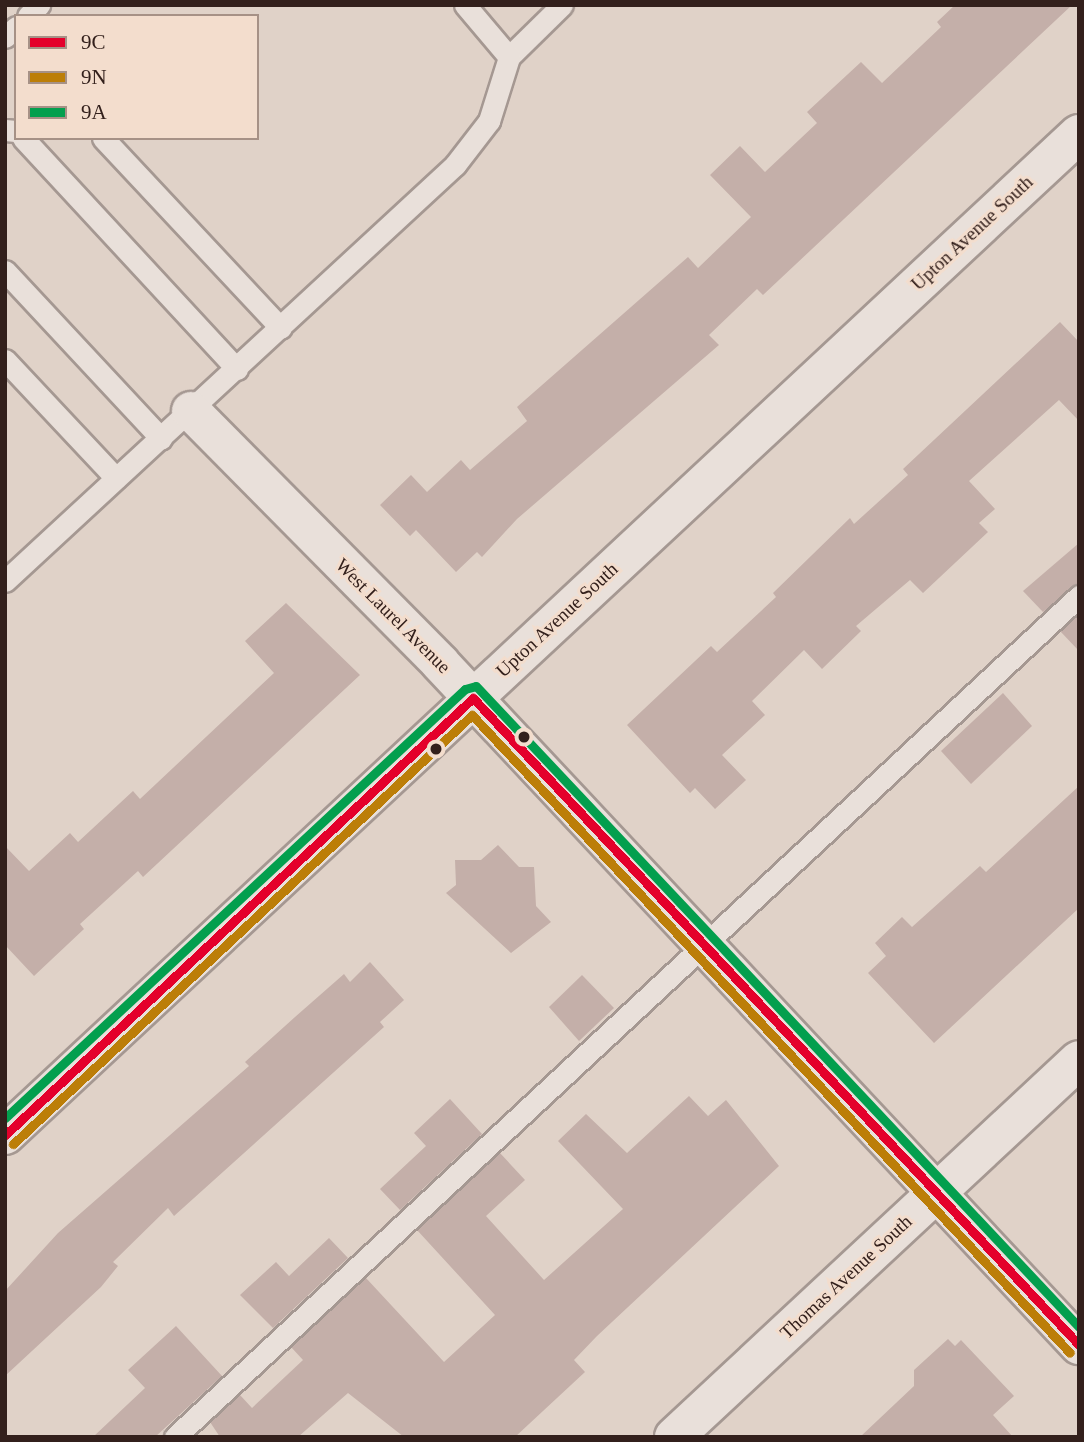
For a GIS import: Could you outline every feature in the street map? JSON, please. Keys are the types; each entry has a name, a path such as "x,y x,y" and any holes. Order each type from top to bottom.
{"street":[{"name":"Upton Avenue South","path":"5,1135 1079,134"},
{"name":"West Laurel Avenue","path":"191,411 473,698 1079,1345"},
{"name":"Thomas Avenue South","path":"674,1437 1079,1060"}],"lane":[{"path":"465,5 509,57"},
{"path":"5,581 455,165 489,121 509,57 562,5"},
{"path":"25,140 237,369"},
{"path":"105,140 281,328"},
{"path":"5,271 161,438"},
{"path":"5,360 116,478"},
{"path":"175,1437 1079,596"}],"building":[{"path":"955,5 1072,5 763,295 757,289 709,335 719,345 517,519 482,557 477,552 456,572 416,530 410,536 380,505 411,475 427,492 461,460 470,470 527,421 517,407 688,257 698,268 751,217 710,175 740,146 765,172 817,123 807,112 861,62 882,83 941,27 937,22"},
{"path":"1060,322 1079,342 1079,421 1059,400 969,481 995,509 979,523 988,532 923,593 910,580 856,626 861,631 822,669 804,650 752,701 765,715 722,755 746,780 715,809 695,788 690,793 627,725 711,646 717,652 776,597 773,593 850,518 854,524 908,475 903,469"},
{"path":"1079,543 1079,583 1043,612 1023,591"},
{"path":"286,603 360,675 143,877 138,871 80,924 84,929 34,976 5,945 5,846 29,871 70,833 78,842 133,791 140,799 274,673 245,641"},
{"path":"1079,614 1079,651 1060,631"},
{"path":"1003,693 1032,726 971,784 941,751"},
{"path":"1079,786 1079,908 934,1043 868,973 886,956 875,943 902,917 912,927 980,866 986,872"},
{"path":"498,845 519,867 534,867 536,906 551,922 511,953 446,893 456,885 455,860 481,860"},
{"path":"370,962 404,1000 380,1022 384,1027 174,1216 168,1208 113,1262 118,1266 101,1287 5,1376 5,1291 58,1233 249,1066 245,1062 344,974 350,982"},
{"path":"582,975 614,1008 579,1041 549,1007"},
{"path":"689,1096 708,1116 726,1100 779,1166 597,1336 574,1360 585,1372 515,1437 404,1437 348,1393 298,1437 220,1437 210,1422 240,1395 252,1408 303,1360 291,1347 366,1278 444,1362 495,1315 417,1230 500,1153 525,1180 486,1216 544,1280 623,1209 558,1141 586,1114 627,1153"},
{"path":"450,1099 482,1134 400,1210 380,1189 426,1146 414,1133"},
{"path":"329,1238 348,1258 273,1328 240,1295 276,1262 289,1276"},
{"path":"176,1326 222,1376 155,1437 93,1437 145,1388 128,1370"},
{"path":"948,1339 955,1346 961,1340 1014,1396 993,1415 1013,1437 860,1437 914,1386 914,1370"}],"transit line":[{"name":"9A","path":"5,1118 465,689 476,686 1079,1327"},
{"name":"9C","path":"5,1135 473,698 1079,1345"},
{"name":"9N","path":"13,1144 472,715 1070,1353"}]}
